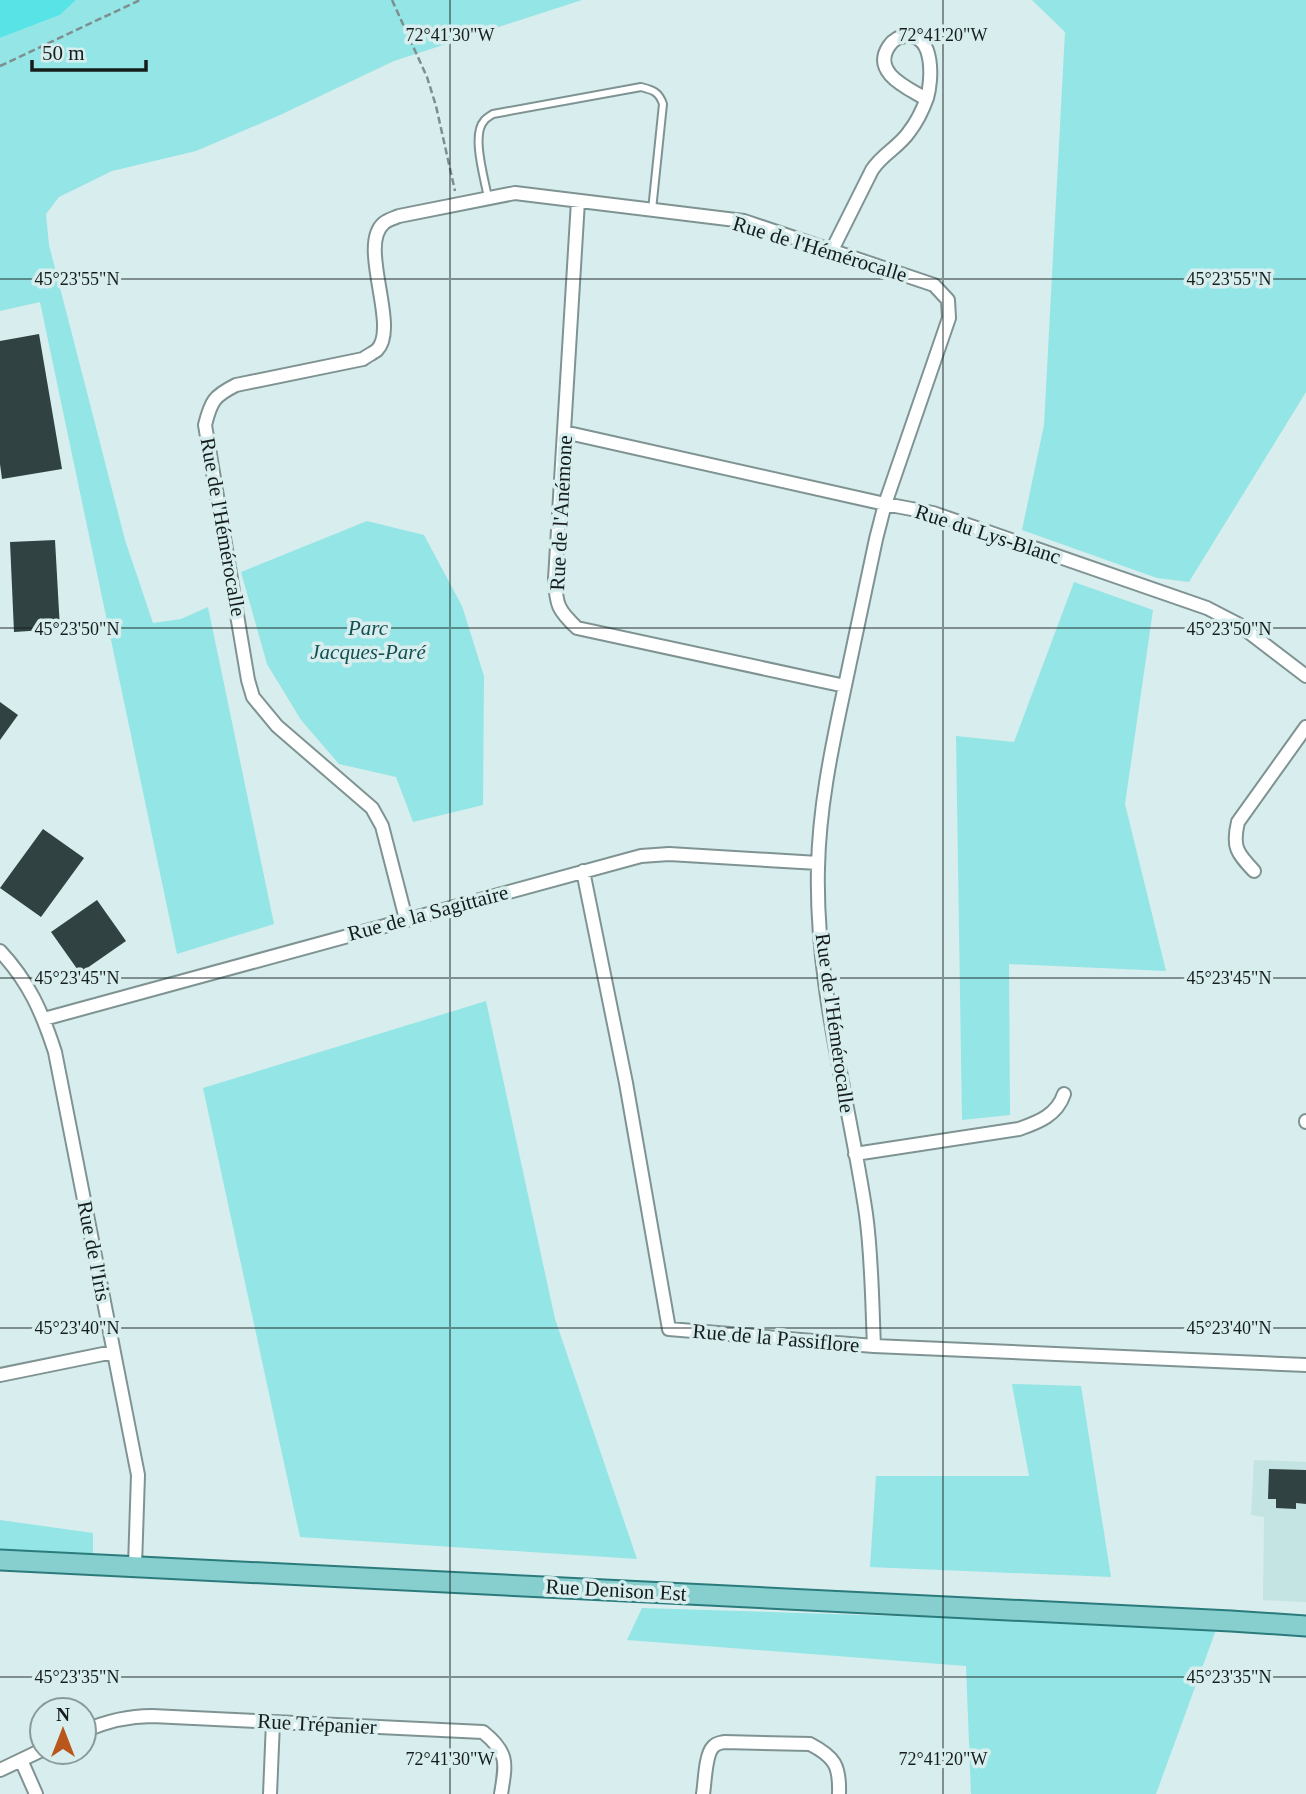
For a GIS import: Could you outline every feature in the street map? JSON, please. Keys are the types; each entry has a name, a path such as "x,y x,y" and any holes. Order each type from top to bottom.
{"main road":[{"name":"Rue Denison Est","path":"0,1560 1231,1620 1306,1626"},
{"name":"Rue Denison Est","path":"1231,1620 1306,1619"}],"street":[{"path":"832,250 872,170 879,159 909,132 926,99 930,60 924,43 918,37 908,35 898,38 890,44 885,55 887,72 926,99"},
{"name":"Rue de l'Hémérocalle","path":"406,919 382,826 372,808 277,726 253,698 205,425 209,407 220,393 236,386 363,359 378,349 385,333 375,252 377,234 383,223 399,216 515,193 744,221 934,285 948,300 949,318 885,505 831,750 818,863 823,969 829,1019 866,1214 872,1265 874,1346"},
{"name":"Rue de l'Anémone","path":"578,201 555,579 556,599 563,615 577,628 845,686"},
{"name":"Rue du Lys-Blanc","path":"564,432 885,505 933,513 1207,608 1238,624 1306,676"},
{"path":"1254,871 1240,857 1236,848 1238,822 1306,727"},
{"name":"Rue de la Sagittaire","path":"44,1019 655,853 818,863"},
{"name":"Rue de la Passiflore","path":"583,871 626,1083 669,1329 874,1346 1306,1365"},
{"name":"Rue de l'Iris","path":"0,951 35,998 55,1052 138,1475 135,1566"},
{"path":"855,1154 1019,1129 1054,1112 1061,1104 1064,1094"},
{"path":"0,1375 113,1352"},
{"name":"Rue Trépanier","path":"98,1726 118,1718 134,1716 483,1732 499,1748 503,1757 505,1765 501,1794"},
{"path":"270,1794 273,1722"},
{"path":"703,1794 712,1747 724,1742 810,1744 832,1758 840,1778 839,1794"},
{"path":"0,1770 28,1757"},
{"path":"21,1760 36,1794"}],"lane":[{"path":"488,198 477,138 484,121 493,114 642,87 654,90 663,104 652,210"}],"path":[{"path":"0,66 140,0"},
{"path":"392,0 427,77 458,204"}],"shaded area":[{"path":"0,0 76,0 60,15 0,38"},
{"path":"1254,1460 1306,1462 1306,1602 1263,1600 1264,1517 1251,1515"}],"green space":[{"path":"76,0 582,0 394,61 196,151 112,171 59,197 46,214 49,245 125,540 153,623 181,619 208,607 274,924 177,954 40,302 0,311 0,38 60,15"},
{"path":"1032,0 1306,0 1306,392 1189,582 1157,578 1022,530 1044,425 1065,32"},
{"name":"Parc Jacques-Paré","path":"367,521 424,535 462,606 484,676 483,805 413,822 396,777 339,764 301,720 267,664 241,572"},
{"path":"1074,582 1153,610 1125,804 1166,971 1009,964 1010,1115 962,1120 956,736 1014,742"},
{"path":"486,1001 555,1319 637,1559 300,1537 203,1088"},
{"path":"1012,1384 1081,1386 1111,1577 870,1567 876,1476 1029,1476"},
{"path":"0,1520 93,1533 93,1555 0,1551"},
{"path":"642,1608 1306,1629 1217,1627 1156,1794 971,1794 966,1666 627,1640"}],"building":[{"path":"39,334 62,469 2,479 0,341"},
{"path":"55,540 60,629 14,632 10,542"},
{"path":"0,702 18,715 0,740"},
{"path":"43,829 84,858 41,917 0,888"},
{"path":"97,900 126,941 80,973 51,932"},
{"path":"1269,1469 1306,1470 1306,1504 1296,1503 1296,1509 1276,1508 1276,1499 1268,1499"}]}
